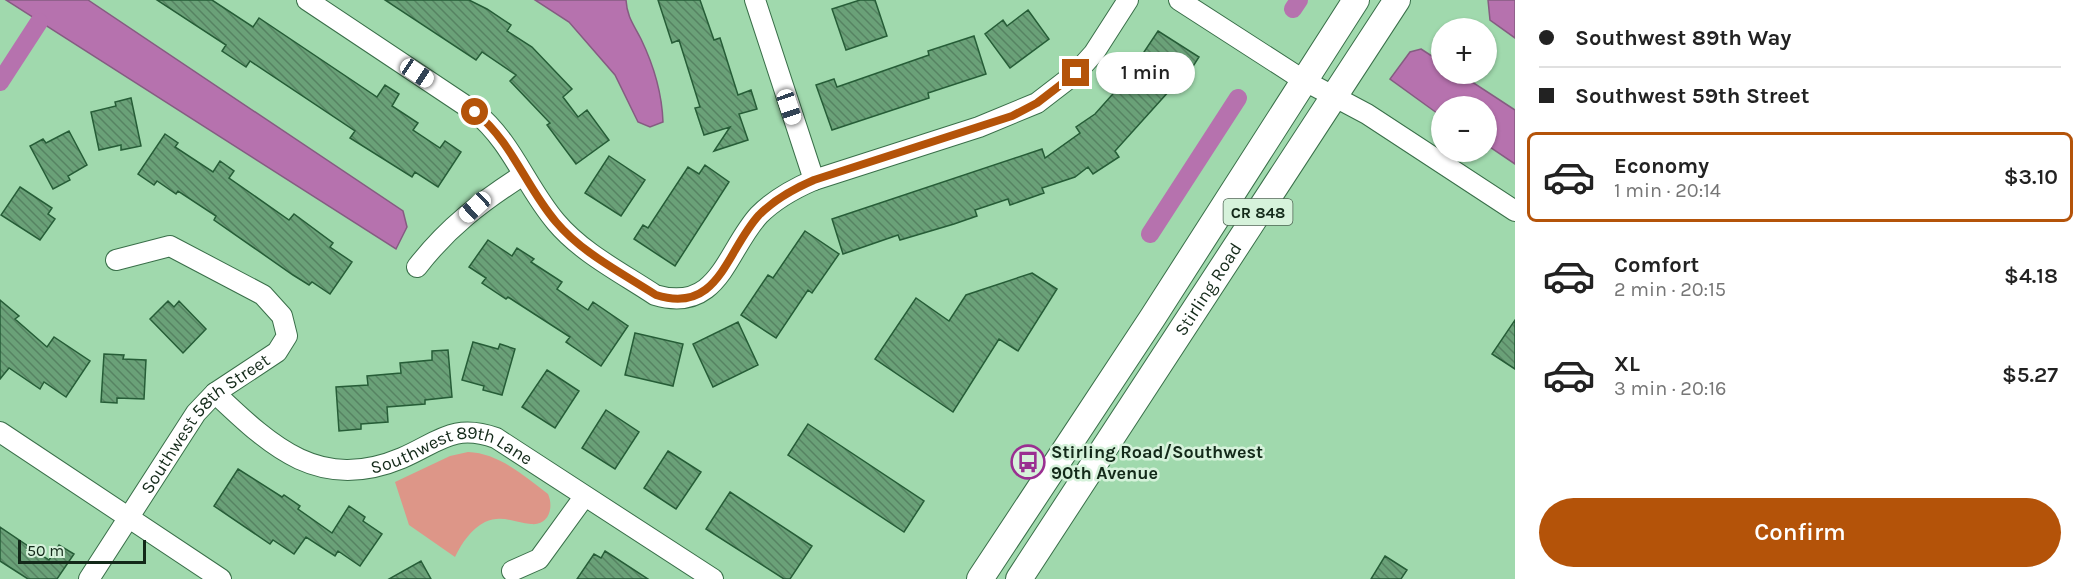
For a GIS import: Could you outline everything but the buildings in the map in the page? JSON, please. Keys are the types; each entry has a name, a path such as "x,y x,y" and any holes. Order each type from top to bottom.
{"main road":[{"name":"Stirling Road","path":"980,579 1153,317 1356,0"},
{"name":"Stirling Road","path":"1019,579 1397,0"},
{"path":"1153,317 1184,327"}],"street":[{"path":"307,0 492,125 505,142 523,175 555,221 569,236 656,295 670,300 696,296 709,287 720,275 757,217 773,202 814,180 979,127 1037,103 1076,73 1094,53 1128,0"},
{"path":"755,0 814,180"},
{"path":"1179,0 1304,80 1367,114 1515,211"},
{"path":"417,267 435,244 475,207 523,175"},
{"name":"Southwest 58th Street","path":"89,579 196,413 215,393 266,361 284,345 287,336 282,316 263,295 170,246 116,260"},
{"name":"Southwest 89th Lane","path":"215,393 258,433 296,459 338,468 372,468 402,458 446,435 471,432 496,438 713,579"},
{"path":"0,432 221,579"},
{"path":"512,571 539,559 584,497"}],"shaded area":[{"path":"6,0 88,0 403,211 407,227 396,249"},
{"path":"535,0 626,0 629,16 646,49 653,69 659,90 663,122 650,127 638,122 615,75 569,22"},
{"path":"1488,0 1515,0 1515,38 1497,25 1497,18 1490,18"},
{"path":"1421,49 1431,56 1431,84 1475,84 1494,96 1431,96 1431,109 1390,79 1410,52"},
{"path":"1497,98 1515,110 1515,164 1497,152"},
{"path":"468,452 490,456 520,473 548,494 550,510 546,519 537,524 503,519 485,522 467,537 455,557 409,525 395,482 450,456"}],"waterway":[{"path":"1293,9 1299,0"},
{"path":"0,82 39,22"},
{"path":"1150,234 1238,98"}],"place":[{"name":"Stirling Road/Southwest 90th Avenue","path":"1028,462"}],"route":[{"path":"475,112 492,125 505,142 523,175 555,221 569,236 585,250 656,295 670,300 696,296 709,287 720,275 757,217 791,190 814,180 1012,116 1037,103 1076,73"}]}
